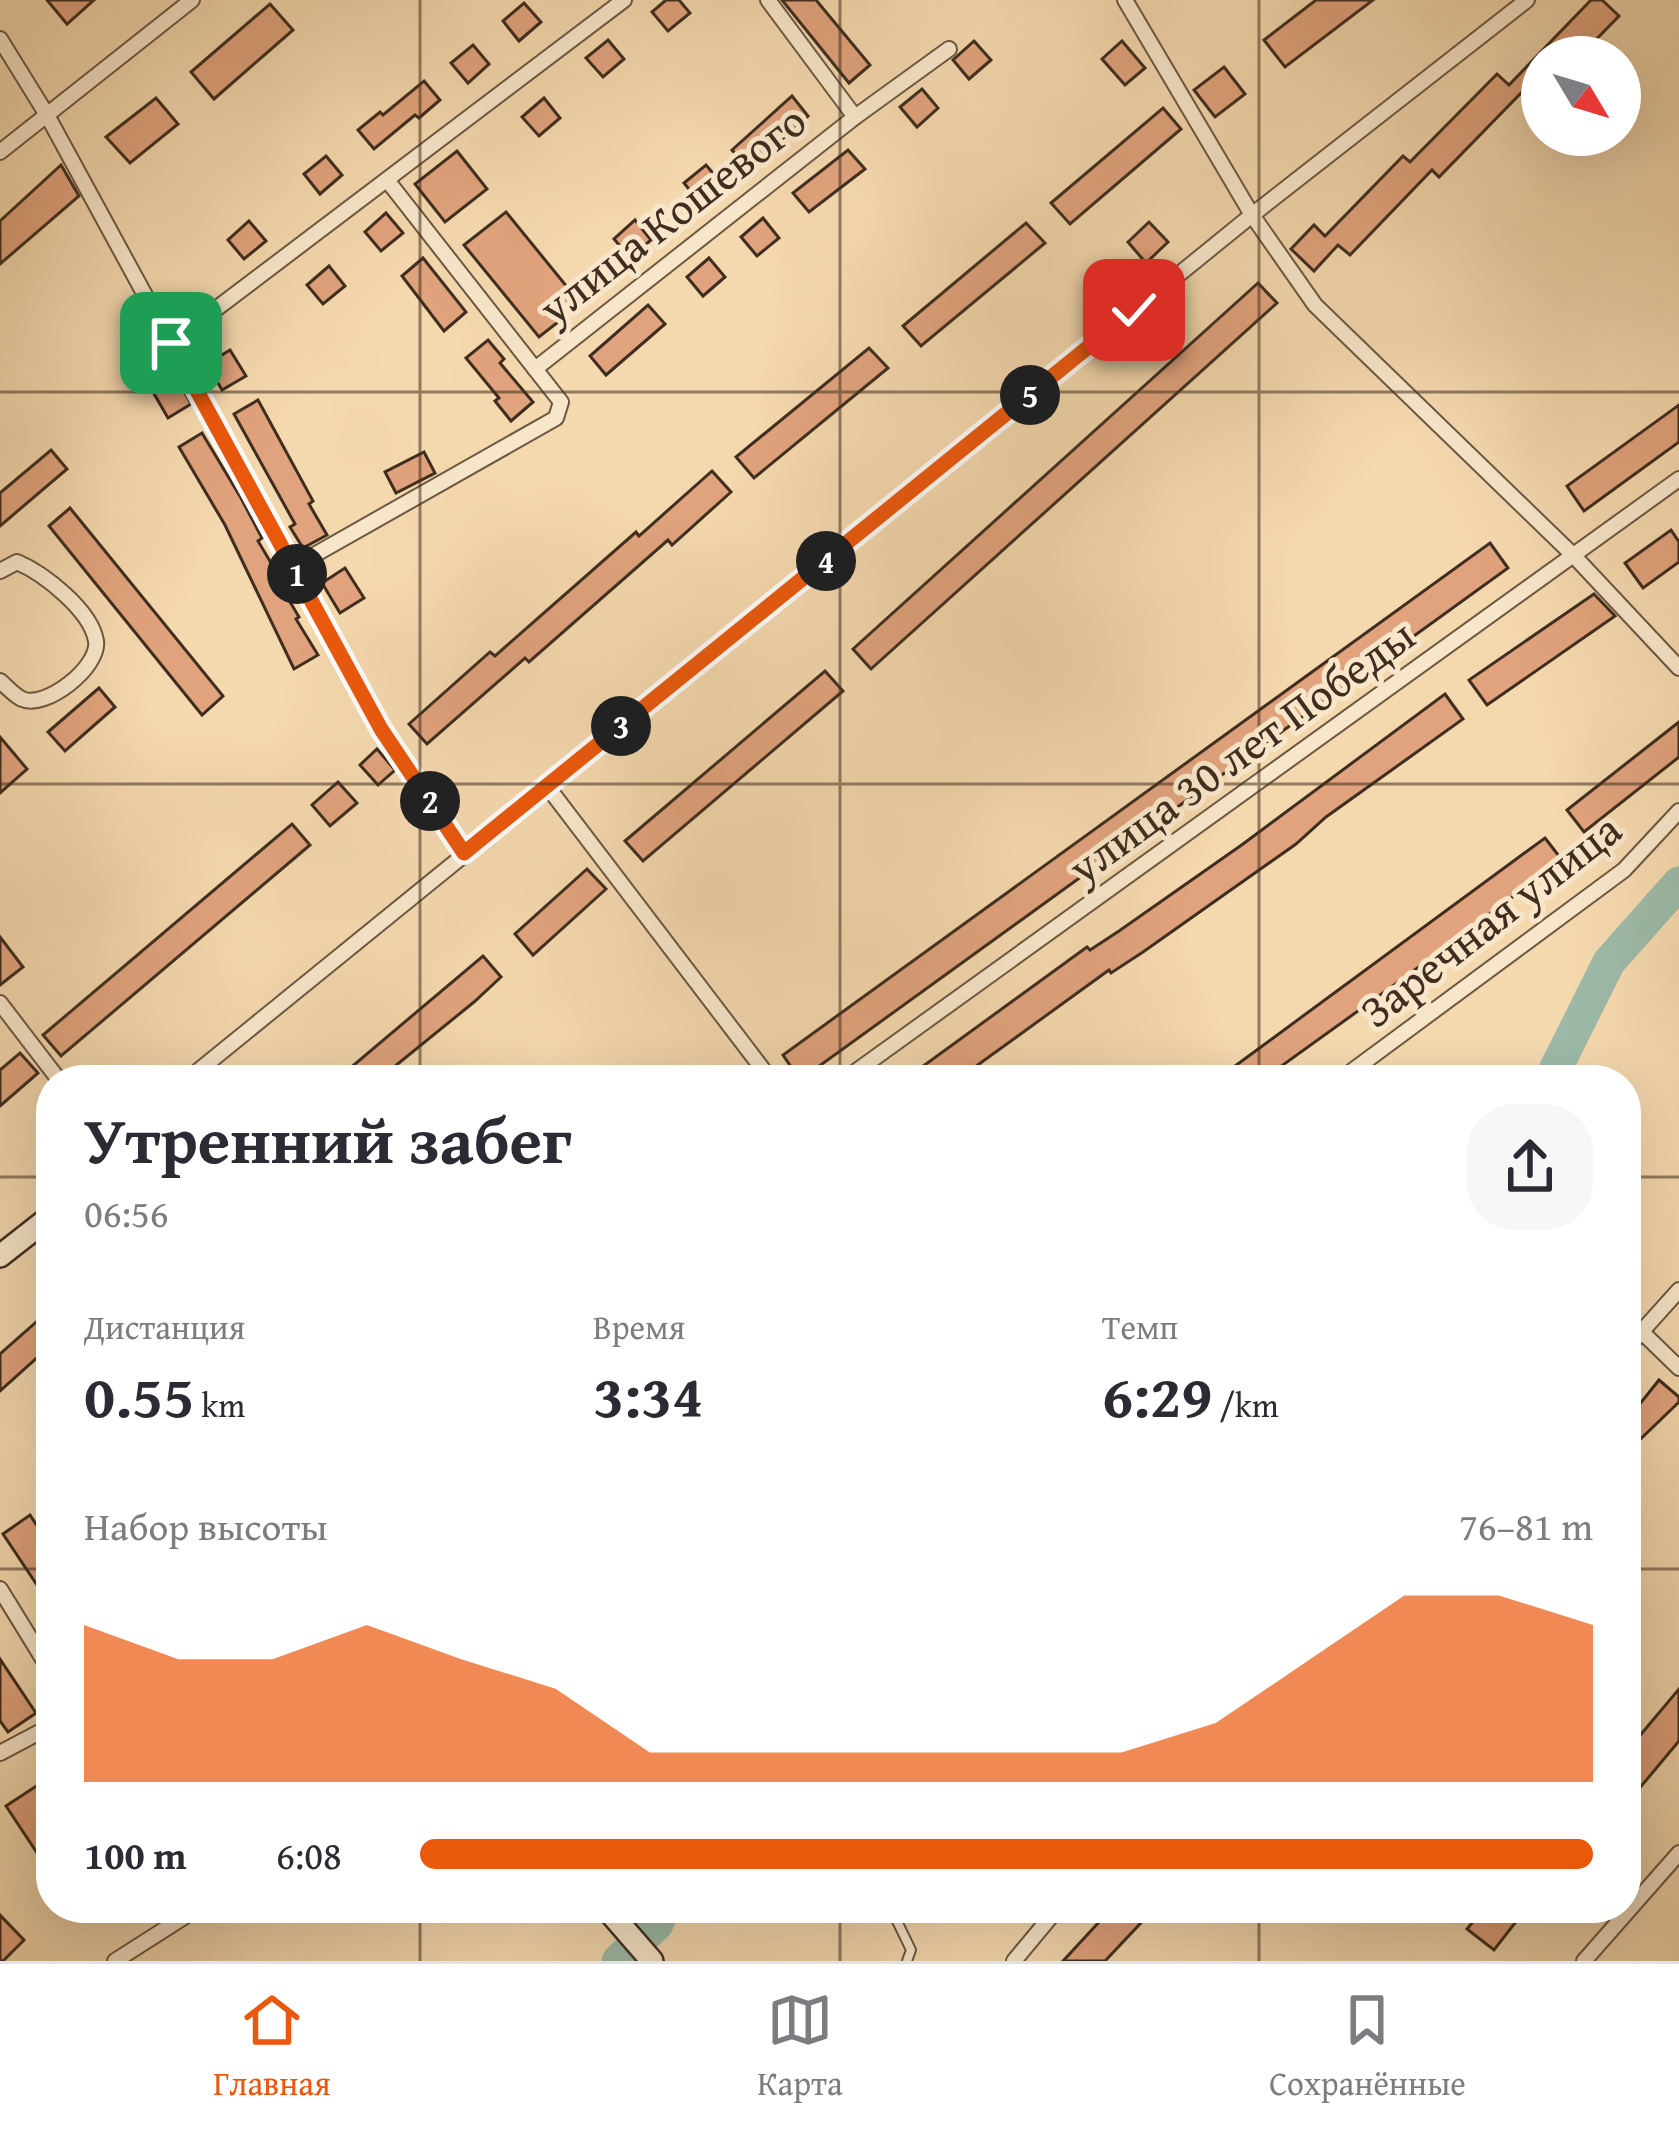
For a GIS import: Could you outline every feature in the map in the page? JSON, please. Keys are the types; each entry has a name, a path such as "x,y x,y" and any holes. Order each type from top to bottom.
{"main road":[{"path":"0,1256 36,1228"},
{"path":"619,1923 652,1961"}],"street":[{"path":"0,152 192,0"},
{"path":"171,343 625,0"},
{"name":"улица Кошевого","path":"768,0 854,117"},
{"path":"1125,0 1252,215 1315,305 1574,556 1679,668"},
{"path":"205,1065 1252,215 1527,0"},
{"path":"0,39 47,115 381,729 464,853"},
{"name":"улица Кошевого","path":"535,369 854,117 949,49"},
{"name":"улица Кошевого","path":"293,567 556,418 561,403 387,179"},
{"name":"улица 30 лет Победы","path":"865,1065 1679,479"},
{"path":"0,572 17,562 41,572 87,619 96,640 90,664 67,686 39,700 23,700 0,681"},
{"path":"547,786 760,1065"},
{"name":"Заречная улица","path":"1360,1065 1624,870 1679,812"},
{"path":"0,1003 48,1065"},
{"path":"1679,1291 1643,1333 1679,1369"},
{"path":"0,1589 36,1648"},
{"path":"0,1754 36,1734"},
{"path":"1641,1896 1679,1853"},
{"path":"115,1961 175,1923"},
{"path":"1014,1961 1046,1923"},
{"path":"1584,1961 1617,1923"}],"lane":[{"path":"898,1923 911,1950 907,1961"}],"building":[{"path":"47,0 94,0 67,24"},
{"path":"666,0 679,0 690,13 668,31 652,12"},
{"path":"782,0 816,0 870,65 849,83"},
{"path":"1316,0 1373,0 1285,67 1264,40"},
{"path":"1591,0 1602,0 1619,16 1599,36 1556,36"},
{"path":"524,3 541,22 519,41 503,21"},
{"path":"270,4 293,30 214,99 191,72"},
{"path":"608,40 624,59 603,77 586,58"},
{"path":"974,41 991,60 969,79 953,60"},
{"path":"1122,41 1145,68 1125,85 1102,59"},
{"path":"473,45 489,64 468,83 451,63"},
{"path":"1224,67 1245,94 1215,117 1194,90"},
{"path":"1521,73 1521,93 1439,177 1432,170 1350,255 1338,245 1314,271 1291,249 1314,225 1325,236 1403,156 1410,162 1497,74 1509,85"},
{"path":"424,81 440,100 374,149 358,130"},
{"path":"922,89 938,108 917,127 900,107"},
{"path":"792,96 808,116 749,169 732,150"},
{"path":"156,98 178,124 130,163 106,137"},
{"path":"544,98 560,118 539,136 522,117"},
{"path":"1163,108 1181,129 1070,224 1051,203"},
{"path":"848,150 865,169 809,212 793,193"},
{"path":"457,151 487,189 445,222 415,184"},
{"path":"326,156 342,175 320,194 304,174"},
{"path":"61,165 79,196 0,264 0,221"},
{"path":"706,165 722,184 700,203 684,183"},
{"path":"506,212 581,304 539,337 464,245"},
{"path":"386,213 403,233 381,251 365,232"},
{"path":"763,218 779,238 757,256 741,237"},
{"path":"635,220 651,240 630,258 614,239"},
{"path":"249,221 266,241 244,259 228,240"},
{"path":"1149,222 1168,242 1146,263 1128,242"},
{"path":"1026,223 1045,243 921,346 903,326"},
{"path":"423,258 466,312 444,331 402,276"},
{"path":"709,258 725,277 703,296 687,277"},
{"path":"329,266 345,286 323,304 307,285"},
{"path":"1258,283 1277,303 871,669 853,649"},
{"path":"648,305 665,324 606,375 590,356"},
{"path":"153,333 191,404 168,418 153,392 158,389 132,345"},
{"path":"488,340 504,359 500,363 533,402 511,421 495,401 499,398 466,358"},
{"path":"869,348 888,368 754,478 736,457"},
{"path":"230,350 246,376 222,390 207,364"},
{"path":"258,400 327,535 303,548 290,527 295,524 234,414"},
{"path":"1679,405 1679,442 1584,511 1567,486"},
{"path":"202,433 262,538 258,541 318,655 294,669 225,525 179,447"},
{"path":"51,450 67,469 0,526 0,493"},
{"path":"424,452 435,473 396,493 385,472"},
{"path":"712,471 731,492 672,545 668,540 427,744 409,724 490,652 495,656"},
{"path":"70,508 223,696 202,715 49,526"},
{"path":"1671,530 1679,542 1679,562 1643,588 1625,563"},
{"path":"1490,543 1508,568 821,1065 790,1065 783,1055"},
{"path":"345,568 364,598 340,613 322,583"},
{"path":"1594,594 1615,616 1487,705 1469,680"},
{"path":"825,671 843,691 643,861 625,841"},
{"path":"99,688 115,707 65,751 48,732"},
{"path":"1445,694 1463,719 1326,817 1296,844 978,1065 925,1065 1087,947 1090,950 1119,931"},
{"path":"1679,722 1679,757 1584,832 1567,810"},
{"path":"0,737 27,769 0,793"},
{"path":"377,749 395,770 378,785 360,765"},
{"path":"338,782 357,803 330,826 312,805"},
{"path":"292,824 310,845 61,1056 43,1035"},
{"path":"1545,838 1562,860 1283,1065 1236,1065"},
{"path":"587,869 606,889 533,955 515,934"},
{"path":"0,937 23,967 0,985"},
{"path":"483,956 501,977 396,1065 354,1065"},
{"path":"20,1053 36,1075 0,1106 0,1070"},
{"path":"36,1322 36,1359 0,1391 0,1354"},
{"path":"1659,1380 1679,1397 1641,1439 1641,1402"},
{"path":"30,1515 36,1524 36,1584 3,1534"},
{"path":"0,1659 36,1713 8,1732 0,1721"},
{"path":"1679,1689 1679,1741 1641,1786 1641,1734"},
{"path":"36,1786 36,1851 6,1806"},
{"path":"0,1915 24,1940 3,1961 0,1961"},
{"path":"1098,1923 1141,1923 1105,1961 1063,1961"},
{"path":"1472,1923 1515,1923 1494,1950 1467,1929"}],"waterway":[{"path":"1558,1065 1609,962 1679,883"},
{"path":"618,1961 657,1923"}],"route":[{"path":"171,343 381,729 464,853 1134,310"}]}
